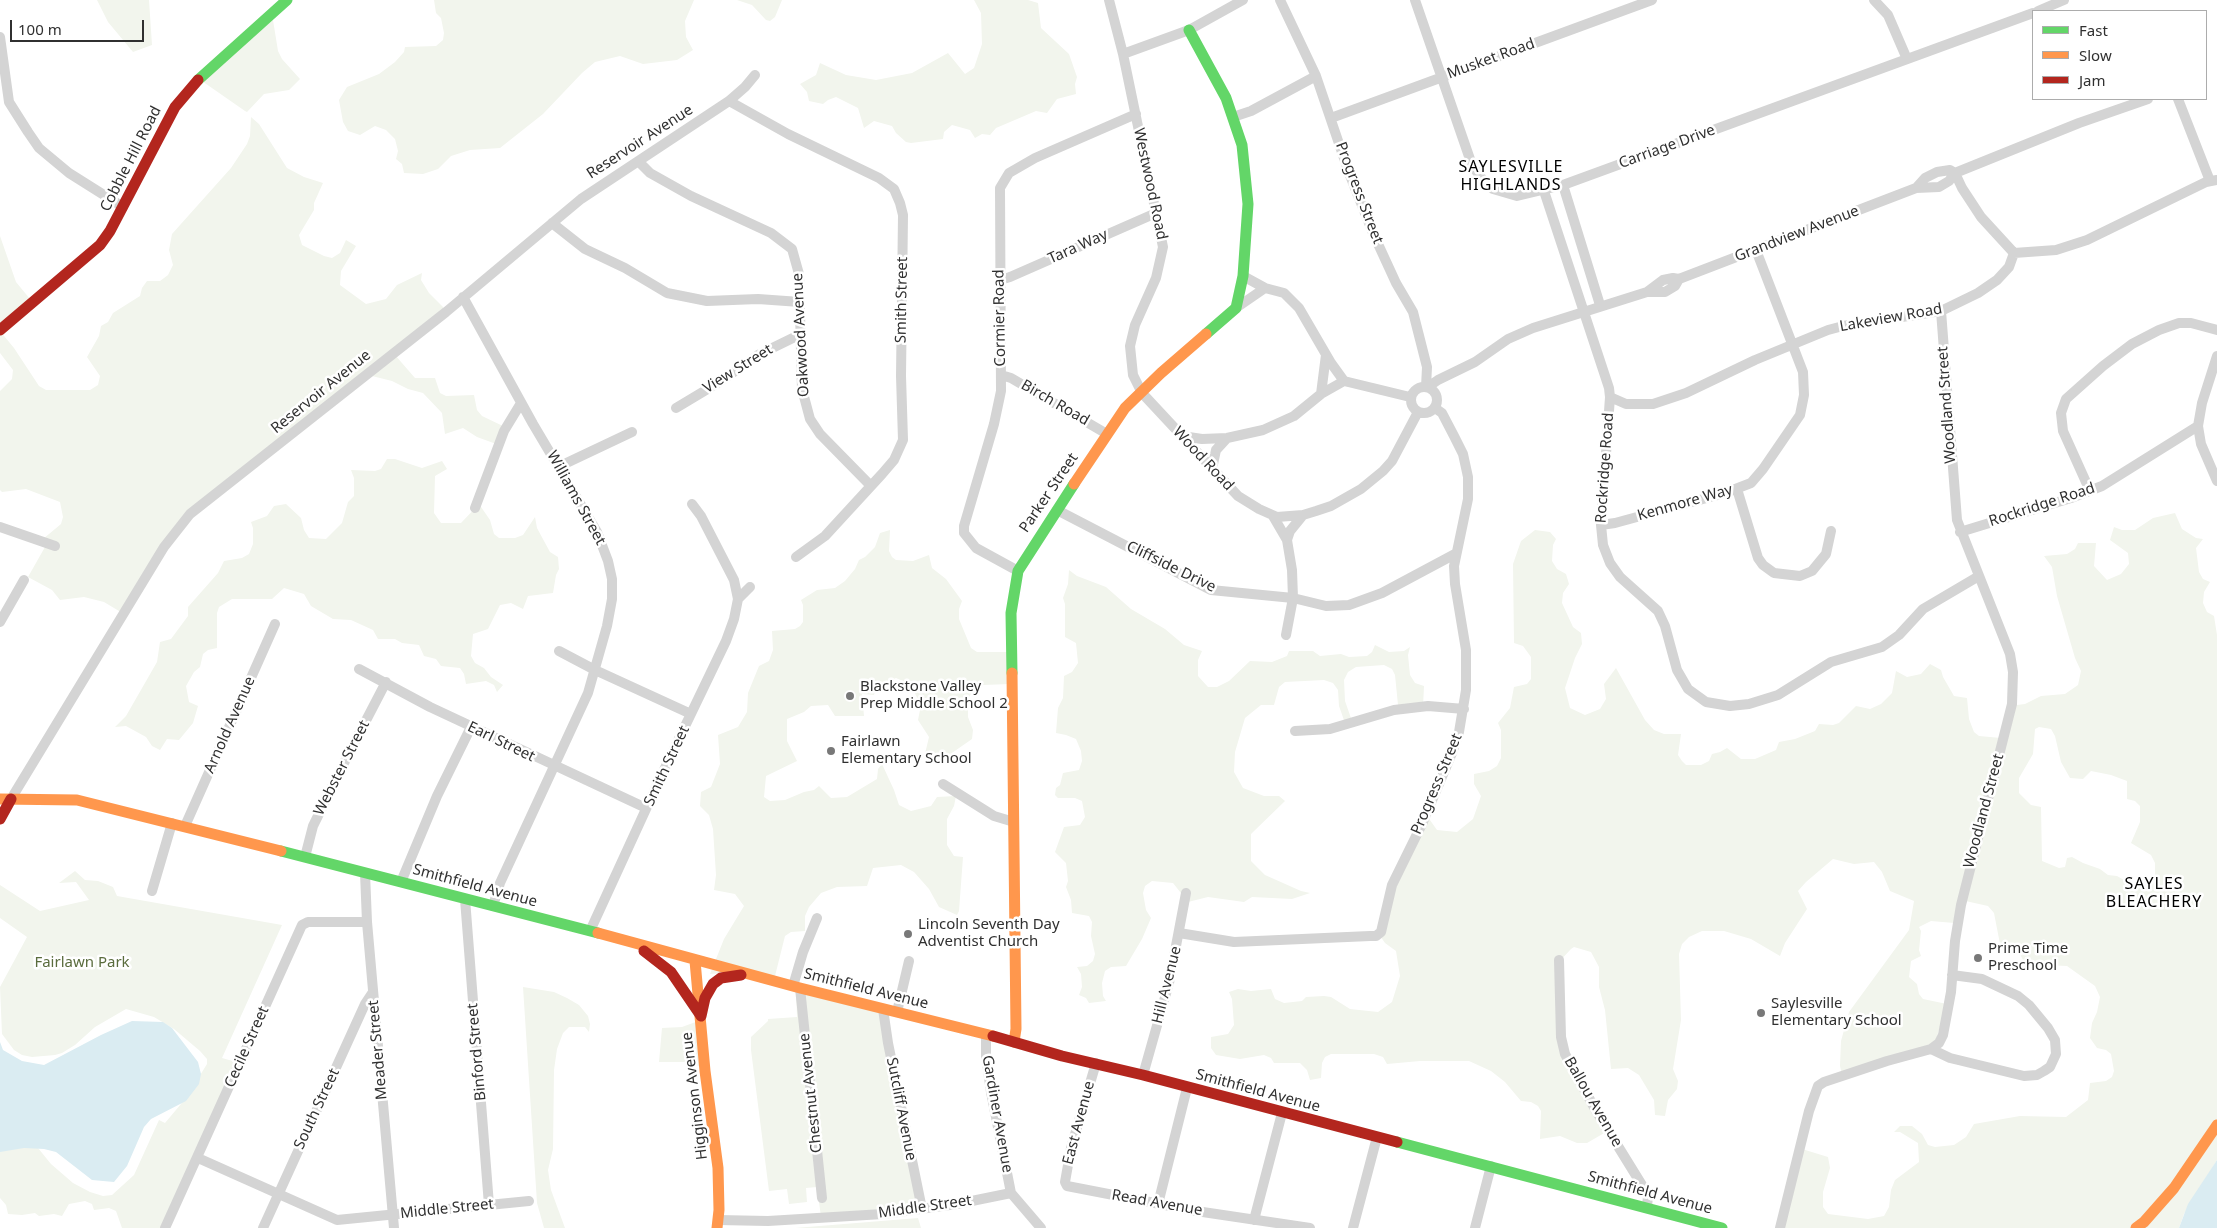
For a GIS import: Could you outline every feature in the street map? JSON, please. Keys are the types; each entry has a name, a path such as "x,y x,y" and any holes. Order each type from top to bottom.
{"main road":[{"name":"Cobble Hill Road","path":"0,330 100,244 110,231 175,107 192,86 287,0"},
{"path":"1189,30 1226,98 1242,145 1248,204 1243,276 1236,308"},
{"name":"Parker Street","path":"1014,1042 1016,1029 1011,613 1018,571 1033,545 1125,408 1236,308"},
{"name":"Reservoir Avenue","path":"0,819 5,799"},
{"name":"Smithfield Avenue","path":"5,799 78,800 186,826 590,931 796,987 1144,1075 1187,1088 1491,1166 1722,1228"},
{"path":"633,943 653,956 671,972 701,1016"},
{"name":"Higginson Avenue","path":"695,960 705,1071 718,1168 718,1224"},
{"path":"701,1016 705,998 712,984 728,976 750,974"},
{"path":"2136,1228 2144,1222 2174,1188 2217,1125"}],"street":[{"name":"Westwood Road","path":"1109,0 1123,54 1162,235 1162,258 1156,278 1135,325 1130,346 1131,368 1142,393"},
{"path":"1123,54 1189,30 1243,0"},
{"name":"Progress Street","path":"1280,0 1316,76 1372,233 1396,283 1414,312 1426,368 1427,387"},
{"name":"Carriage Drive","path":"1414,0 1443,77 1472,165 1484,183 1493,190 1509,195 1528,195 1563,185 2032,13"},
{"name":"Musket Road","path":"1330,118 1652,0"},
{"path":"1874,0 1888,16 1907,59"},
{"path":"2040,10 2064,0"},
{"path":"0,37 10,102 39,148 69,173 123,207"},
{"name":"Reservoir Avenue","path":"5,799 164,547 190,514 463,297 582,198 729,101 755,75"},
{"path":"1233,117 1250,111 1316,76"},
{"name":"Grandview Avenue","path":"1427,387 1470,365 1508,339 1553,320 1647,292 1662,280 1679,279 1916,188 1928,189 1939,187 1949,182 1955,173 2145,100"},
{"path":"1955,173 1962,188 1981,217 2014,253 2050,251 2087,240 2214,181 2178,100"},
{"name":"Smith Street","path":"729,101 780,131 880,178 894,189 900,203 904,229 901,376 903,440 894,460 825,536 796,557"},
{"name":"Cormier Road","path":"1018,571 976,548 964,533 965,517 997,414 1001,391 1000,188 1009,173 1035,158 1136,114"},
{"name":"Oakwood Avenue","path":"638,162 650,173 691,196 771,233 789,245 797,262 802,389 810,419 820,434 870,485"},
{"path":"1563,185 1600,305"},
{"name":"Rockridge Road","path":"1544,191 1609,388 1610,397 1600,525 1606,555 1615,570 1627,584 1653,605 1661,617 1681,680 1688,689 1706,702 1725,706 1740,706 1778,695 1831,662 1882,647 1899,635 1923,609 1979,576"},
{"name":"Tara Way","path":"1000,280 1156,213"},
{"path":"552,223 585,249 631,271 668,293 707,301 758,299 800,302"},
{"name":"Kenmore Way","path":"1600,525 1616,523 1737,489 1756,478 1800,415 1803,405 1804,383 1794,343 1756,250"},
{"name":"Lakeview Road","path":"1610,397 1626,404 1640,405 1666,400 1794,343 1843,326 1941,311 1990,286 2005,272 2014,253"},
{"path":"1243,276 1265,288 1284,293 1292,300 1344,381 1410,397"},
{"path":"1236,308 1265,288"},
{"name":"Williams Street","path":"463,297 521,403 596,532 606,554 612,579 610,609 595,670 580,714 500,883 493,906"},
{"name":"Woodland Street","path":"1931,1049 1939,1043 1946,1027 1961,905 2009,718 2013,692 2013,672 2010,654 1960,532 1953,488 1941,311"},
{"path":"2090,491 2063,432 2061,413 2066,399 2103,366 2132,344 2159,330 2179,323 2191,323 2217,330"},
{"name":"View Street","path":"676,408 721,381 758,355 801,334"},
{"path":"1321,394 1326,355"},
{"path":"2217,356 2202,403 2198,426 2201,444 2217,481"},
{"name":"Birch Road","path":"1001,375 1011,378 1107,434"},
{"path":"1182,436 1198,439 1227,438 1278,424 1294,416 1321,394 1344,381"},
{"path":"1427,387 1434,392 1437,400 1435,408 1427,413 1418,412 1412,408 1410,397 1417,389 1427,387"},
{"name":"Wood Road","path":"1142,393 1238,496 1273,516 1287,540 1292,570 1293,598 1286,635"},
{"path":"474,508 500,439 521,403"},
{"name":"Progress Street","path":"1179,933 1234,942 1376,936 1381,932 1392,885 1422,824 1452,753 1464,709 1467,670 1466,650 1455,584 1455,554 1465,514 1468,477 1462,454 1454,436 1442,414 1435,408"},
{"path":"1273,516 1303,515 1331,506 1373,480 1392,461 1418,412"},
{"name":"Rockridge Road","path":"1960,532 2090,491 2121,475 2198,426"},
{"path":"558,467 632,432"},
{"path":"1212,469 1216,450 1227,438"},
{"path":"1737,489 1758,558 1763,565 1774,573 1800,576 1812,571 1826,554 1831,531"},
{"path":"692,504 701,516 729,570 737,589 738,599"},
{"name":"Cliffside Drive","path":"1057,510 1211,590 1293,598 1326,606 1349,605 1395,588 1455,554"},
{"path":"1287,540 1290,531 1303,515"},
{"path":"0,527 55,546"},
{"path":"0,622 24,580"},
{"path":"738,599 750,587"},
{"name":"Smith Street","path":"590,931 646,808 726,641 734,619 738,599"},
{"name":"Arnold Avenue","path":"186,826 275,624"},
{"path":"559,651 595,670 691,714"},
{"name":"Earl Street","path":"359,669 471,727 646,808"},
{"name":"Webster Street","path":"305,857 313,826 386,682"},
{"path":"1295,731 1330,729 1394,710 1428,706 1464,709"},
{"path":"401,882 436,796 471,727"},
{"path":"943,784 994,816 1014,822"},
{"path":"152,891 172,823"},
{"name":"Meader Street","path":"365,873 367,922 394,1228"},
{"name":"Hill Avenue","path":"1144,1075 1170,983 1186,893"},
{"name":"Binford Street","path":"465,899 489,1205"},
{"path":"796,987 803,952 817,918"},
{"name":"Cecile Street","path":"165,1228 302,925 308,922 367,922"},
{"name":"Ballou Avenue","path":"1559,960 1561,1037 1564,1054 1595,1109 1645,1190 1648,1196 1647,1207"},
{"path":"897,1012 909,961"},
{"path":"1780,1228 1808,1111 1818,1086 1824,1082 1887,1061 1931,1049 1950,1058 2024,1076 2037,1074 2050,1067 2056,1054 2055,1040 2048,1028 2029,1005 2018,996 1982,979 1952,975"},
{"name":"Chestnut Avenue","path":"796,987 822,1198"},
{"name":"South Street","path":"262,1228 365,1004 373,992"},
{"name":"Sutcliff Avenue","path":"883,1009 888,1043 922,1210"},
{"name":"Gardiner Avenue","path":"986,1034 986,1056 991,1092 1011,1193"},
{"name":"East Avenue","path":"1065,1184 1071,1148 1096,1064"},
{"path":"1158,1204 1187,1088"},
{"path":"1254,1220 1282,1113"},
{"path":"1354,1228 1376,1137"},
{"name":"Middle Street","path":"198,1158 337,1220 529,1201"},
{"path":"1475,1228 1491,1166"},
{"name":"Read Avenue","path":"1065,1184 1069,1188 1158,1204 1310,1228"},
{"path":"1011,1193 1041,1228"},
{"name":"Middle Street","path":"718,1224 922,1210 1011,1193"}],"green space":[{"path":"97,0 149,0 152,45 133,52 108,22"},
{"path":"434,0 694,0 685,21 686,37 693,50 677,60 643,64 620,56 595,62 543,114 500,148 470,150 451,156 438,169 423,174 404,173 402,164 396,159 398,151 395,139 386,130 375,126 360,135 348,131 343,122 339,100 347,87 379,74 395,62 404,52 405,47 436,46 443,40 444,33 441,18 436,13"},
{"path":"737,0 782,0 775,17 770,21 766,20 752,5"},
{"path":"974,0 1028,0 1038,3 1041,28 1069,54 1077,77 1075,84 1076,94 1057,99 1047,113 1036,111 996,128 990,135 982,134 975,138 970,130 952,125 944,132 943,139 911,143 906,142 896,133 892,126 874,121 864,128 858,108 836,97 823,104 809,101 807,92 800,84 816,75 820,63 846,75 876,80 912,73 948,53 965,74 974,68 982,44 981,13"},
{"path":"273,20 278,51 282,59 300,79 289,90 264,94 247,112 199,79"},
{"path":"251,117 259,124 287,168 304,177 323,183 314,203 314,210 299,235 302,245 332,258 340,253 346,240 356,246 341,271 340,285 366,304 386,299 397,285 422,273 421,280 429,293 446,310 395,355 415,378 435,378 440,393 446,396 474,395 477,410 482,416 505,427 499,445 477,437 463,428 445,434 442,413 423,393 408,389 392,381 368,375 195,510 124,614 104,602 84,597 60,600 52,590 28,577 45,547 43,539 61,524 63,517 60,502 26,489 2,492 0,490 0,391 12,379 13,370 0,353 0,331 14,348 39,386 46,390 90,390 98,385 100,376 87,357 99,336 101,326 108,322 113,313 140,296 142,288 147,281 160,281 168,275 173,265 169,250 172,234 231,168 247,144 250,136"},
{"path":"0,236 16,282 30,299 0,326"},
{"path":"387,459 395,459 422,468 442,461 447,469 435,476 434,513 441,523 461,523 479,504 490,520 494,534 499,538 515,538 523,535 535,517 537,528 550,552 558,557 559,569 553,593 528,596 523,609 511,603 500,605 488,629 473,634 471,656 475,663 484,668 491,677 503,685 497,692 494,685 486,681 466,684 464,674 460,668 441,666 436,659 424,656 419,645 402,643 395,639 378,639 373,630 351,620 333,619 311,606 304,594 284,588 272,599 232,599 219,607 217,613 217,648 208,650 203,654 200,667 194,672 186,686 189,702 198,706 193,723 179,740 167,739 160,750 152,746 146,737 126,726 115,727 126,716 157,662 160,642 171,639 188,616 188,607 218,573 224,561 242,558 249,554 253,544 251,522 267,516 274,506 286,504 301,518 304,530 309,538 326,539 342,523 348,502 354,496 354,478 351,470 375,471 381,469"},
{"path":"2175,513 2182,529 2196,538 2203,539 2196,548 2199,572 2203,579 2210,582 2204,592 2203,603 2207,612 2214,616 2217,635 2217,1160 2184,1214 2179,1228 1779,1228 1802,1149 1828,1157 1830,1168 1823,1192 1823,1207 1828,1214 1868,1219 1884,1216 1889,1207 1891,1190 1895,1180 1919,1162 1918,1143 1900,1132 1894,1132 1900,1126 1912,1126 1922,1134 1928,1145 1935,1147 1954,1145 1966,1137 1974,1124 2020,1116 2066,1117 2088,1100 2090,1083 2106,1081 2112,1077 2114,1071 2111,1054 2106,1050 2097,1048 2090,1038 2092,1023 2097,1012 2100,997 2095,986 2067,966 2045,965 2041,967 2034,962 2023,960 2019,952 2000,944 1994,913 1988,906 1961,900 1954,923 1931,921 1919,927 1921,931 1919,950 1921,956 1911,961 1909,977 1917,984 1919,994 1923,999 1947,1004 1934,1046 1842,1075 1840,1066 1841,1041 1849,1012 1909,930 1914,901 1890,891 1882,872 1874,862 1854,864 1833,859 1806,882 1798,891 1807,909 1785,943 1780,956 1751,939 1724,931 1702,931 1689,937 1682,944 1679,954 1681,1020 1673,1069 1678,1081 1677,1089 1668,1100 1665,1116 1655,1115 1654,1100 1639,1075 1628,1068 1611,1069 1605,1010 1599,987 1599,967 1591,952 1574,947 1571,949 1558,963 1564,1059 1606,1132 1587,1143 1577,1143 1560,1136 1540,1139 1541,1111 1538,1106 1531,1102 1521,1101 1505,1082 1491,1071 1469,1061 1420,1061 1387,1064 1383,1057 1374,1054 1331,1054 1325,1057 1322,1063 1321,1078 1310,1080 1307,1070 1300,1063 1274,1063 1271,1058 1264,1055 1240,1059 1216,1055 1211,1048 1211,1037 1228,1034 1234,1025 1232,999 1229,992 1238,989 1251,991 1271,989 1275,999 1284,1003 1302,1001 1306,997 1331,997 1350,1009 1378,1012 1392,1002 1400,976 1396,951 1385,943 1378,933 1425,813 1437,830 1457,832 1473,819 1481,796 1474,784 1474,774 1489,771 1497,766 1501,758 1501,730 1498,723 1510,708 1514,687 1527,684 1531,679 1531,657 1523,646 1514,643 1513,564 1521,541 1535,530 1550,532 1556,539 1553,545 1552,561 1557,569 1566,574 1569,584 1563,593 1562,603 1573,627 1581,633 1582,644 1565,688 1570,708 1585,715 1600,709 1606,699 1604,684 1616,668 1645,720 1654,730 1664,734 1681,734 1678,755 1686,765 1701,765 1709,761 1712,754 1727,748 1741,759 1755,759 1776,750 1779,742 1795,739 1815,731 1819,724 1833,725 1839,723 1856,706 1870,709 1881,704 1892,693 1896,671 1907,677 1921,674 1930,664 1941,670 1954,696 1967,698 1969,719 1974,732 1979,736 2001,738 2009,706 2025,704 2041,696 2065,694 2078,685 2081,671 2075,658 2057,596 2052,567 2044,556 2067,554 2075,549 2078,543 2096,543 2094,566 2107,580 2121,574 2129,564 2128,553 2110,540 2114,527 2122,530 2135,530 2153,518","holes":["2039,727 2051,729 2055,736 2061,762 2070,778 2083,779 2091,771 2127,781 2127,799 2135,801 2140,806 2140,822 2131,843 2151,855 2155,863 2155,877 2147,884 2131,884 2072,857 2067,858 2065,867 2059,868 2042,861 2041,807 2031,805 2019,793 2019,778 2033,754 2035,729"]},
{"path":"890,530 889,551 892,557 896,560 913,561 929,555 932,568 946,579 962,601 959,609 959,619 971,648 977,652 1009,652 1010,684 983,685 972,692 968,699 968,717 973,730 972,739 939,762 924,758 929,737 918,720 921,705 910,684 896,678 877,686 874,695 862,694 864,716 835,716 828,705 811,706 804,712 787,719 787,741 797,761 766,776 764,797 770,801 785,800 814,790 819,786 831,798 847,797 877,779 878,769 882,764 899,805 911,811 931,806 937,797 956,796 954,806 947,819 947,845 954,856 963,857 959,911 957,915 939,907 929,889 914,872 901,865 873,868 867,886 837,887 821,893 809,907 805,916 805,931 791,932 785,936 774,980 723,973 710,974 724,939 744,906 735,894 714,890 716,875 713,829 709,815 700,806 701,792 711,787 720,764 718,735 738,727 747,712 748,693 759,666 769,661 773,650 772,631 795,629 800,626 803,622 803,605 801,600 817,590 835,588 845,581 855,569 859,560 875,547 880,533"},
{"path":"1069,570 1077,576 1106,587 1131,609 1165,629 1184,645 1202,651 1198,660 1198,676 1208,687 1217,687 1229,681 1250,661 1272,662 1287,656 1289,651 1313,651 1320,656 1341,654 1349,657 1367,656 1372,652 1375,645 1389,652 1404,651 1410,647 1408,655 1410,675 1415,683 1424,686 1423,707 1398,705 1395,675 1392,669 1384,665 1356,667 1348,672 1344,680 1345,701 1352,721 1345,723 1339,706 1338,690 1333,683 1324,680 1285,682 1279,687 1274,705 1261,705 1245,718 1235,752 1234,772 1243,788 1264,796 1279,796 1285,801 1251,834 1251,861 1265,875 1310,893 1292,899 1252,897 1244,902 1208,897 1188,902 1173,883 1152,881 1145,886 1143,893 1146,910 1151,918 1142,939 1126,966 1111,967 1105,971 1102,983 1103,996 1106,1001 1089,1003 1086,998 1079,995 1082,987 1081,974 1077,967 1087,966 1093,961 1095,954 1091,936 1092,922 1089,916 1072,913 1071,900 1066,887 1068,881 1066,863 1055,852 1064,827 1080,825 1085,817 1082,801 1075,798 1058,798 1055,795 1063,773 1079,770 1082,761 1081,751 1076,739 1056,733 1058,708 1063,698 1064,676 1072,672 1078,663 1076,643 1065,637 1065,604 1063,598 1068,584"},
{"name":"Fairlawn Park","path":"75,871 85,880 98,881 113,887 117,896 282,925 222,1058 236,1062 161,1228 122,1228 116,1211 109,1208 94,1210 92,1204 85,1201 69,1204 62,1216 54,1214 39,1216 35,1213 22,1215 8,1214 6,1205 0,1198 0,1147 38,1148 51,1164 73,1183 103,1196 112,1195 134,1175 159,1120 165,1123 186,1098 207,1064 207,1059 200,1051 174,1029 154,1017 126,1009 95,1027 75,1045 55,1055 32,1057 22,1055 14,1050 2,1034 0,987 27,937 0,918 0,885 40,911 89,900 76,882 59,883"},
{"path":"523,987 554,992 567,998 579,1005 588,1016 590,1024 589,1032 585,1027 569,1027 563,1033 557,1049 554,1070 553,1149 548,1170 551,1190 565,1228 544,1228 537,1203"},
{"path":"796,987 883,1009 922,1209 821,1217 817,1187 806,1188 807,1202 789,1204 787,1189 769,1191 751,1050 751,1037 768,1019 797,1017"},
{"path":"701,1020 705,1071 693,1062 659,1062 662,1028 682,1027"},
{"path":"918,1218 921,1228 795,1228"}],"shaded area":[{"path":"132,1021 163,1022 172,1028 198,1062 201,1074 199,1084 186,1101 151,1119 144,1127 127,1166 114,1182 92,1180 56,1152 24,1148 0,1152 0,1042 3,1050 22,1061 44,1065"},
{"path":"2217,1160 2217,1228 2179,1228 2188,1204"}],"traffic: fast":[{"path":"198,80 287,0"},
{"path":"1189,30 1226,98 1242,145 1248,204 1243,276 1236,308 1206,334"},
{"path":"1012,673 1011,613 1018,571 1074,484"},
{"path":"281,851 598,933"},
{"path":"1397,1142 1722,1228"}],"traffic: slow":[{"path":"1074,484 1125,408 1161,373 1206,334"},
{"path":"1012,673 1016,1029 1014,1042"},
{"path":"0,799 77,800 281,851"},
{"path":"598,933 800,988 993,1036"},
{"path":"695,961 705,1071 718,1168 719,1210 717,1228"},
{"path":"2136,1228 2144,1222 2174,1188 2217,1125"}],"traffic: jam":[{"path":"0,330 100,245 110,231 175,107 198,80"},
{"path":"0,819 11,799"},
{"path":"644,951 671,972 701,1016"},
{"path":"701,1016 705,998 713,984 721,978 741,975"},
{"path":"993,1036 1062,1056 1143,1075 1397,1142"}],"place":[{"name":"Blackstone Valley Prep Middle School 2","path":"850,696"},
{"name":"Fairlawn Elementary School","path":"831,751"},
{"name":"Lincoln Seventh Day Adventist Church","path":"908,934"},
{"name":"Prime Time Preschool","path":"1978,958"},
{"name":"Saylesville Elementary School","path":"1761,1013"}],"district":[{"name":"SAYLESVILLE HIGHLANDS","path":"1511,176"},
{"name":"SAYLES BLEACHERY","path":"2154,893"}]}
